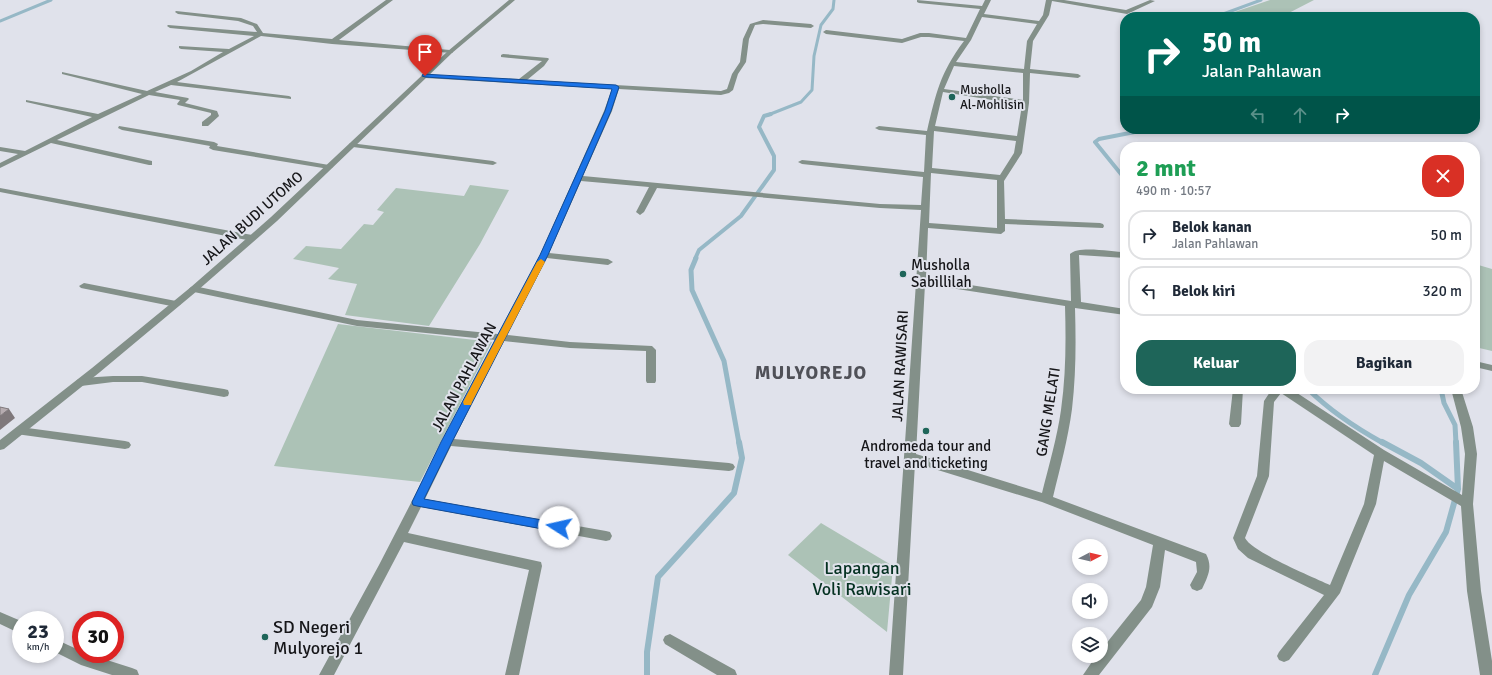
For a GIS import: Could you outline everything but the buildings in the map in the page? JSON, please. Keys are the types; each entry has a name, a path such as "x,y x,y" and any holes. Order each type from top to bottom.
{"street":[{"path":"332,42 390,0"},
{"name":"JALAN BUDI UTOMO","path":"0,446 81,382 194,289 353,145 450,52 512,0"},
{"path":"925,225 1001,231 1000,181 1018,153 1026,103 1026,72 1030,41 1046,15 1049,0"},
{"path":"1054,0 1128,12 1152,2"},
{"path":"919,1 984,8 1040,23"},
{"name":"JALAN RAWISARI","path":"896,675 920,280 931,131 940,90 952,64 968,40 984,8"},
{"path":"178,12 239,19 255,24 261,34"},
{"path":"425,76 709,94 727,92 730,90 735,74 743,62 746,40 753,24 763,22 811,26"},
{"path":"170,26 237,34 261,34 332,42 450,52"},
{"path":"826,32 902,41 927,35 968,40"},
{"path":"0,166 99,116 171,83 261,34"},
{"path":"181,47 228,52"},
{"path":"503,56 546,59 543,65 520,82"},
{"path":"952,64 1078,76"},
{"path":"64,73 148,93 186,98 180,104 215,112 215,116 205,124"},
{"path":"171,83 289,98"},
{"name":"JALAN PAHLAWAN","path":"326,675 400,536 544,255 608,111 616,87"},
{"path":"940,90 1026,103"},
{"path":"28,101 99,116"},
{"path":"122,128 214,144 213,148 329,167"},
{"path":"879,128 1020,138"},
{"path":"50,141 149,163"},
{"path":"353,145 493,163"},
{"path":"0,149 26,153"},
{"path":"802,162 1001,178"},
{"path":"579,178 880,206 925,208"},
{"path":"640,212 655,184"},
{"path":"0,190 252,238"},
{"path":"1001,221 1100,226"},
{"name":"GANG MELATI","path":"1046,499 1061,441 1068,397 1071,357 1074,254 1079,252 1120,256"},
{"path":"544,255 608,262"},
{"path":"920,280 1120,311"},
{"path":"84,286 176,304"},
{"path":"194,289 342,321 501,339 570,345 648,348 651,350 651,381"},
{"path":"1480,365 1492,368"},
{"path":"81,382 113,379 142,379 224,393"},
{"path":"1235,424 1238,394"},
{"path":"1275,394 1269,402 1263,476 1239,538 1242,545 1253,554 1333,593"},
{"path":"1291,394 1380,453 1464,503"},
{"path":"1458,394 1468,427 1472,454 1464,503 1474,591 1488,650 1486,675"},
{"path":"20,431 125,445"},
{"path":"447,442 729,467"},
{"path":"1284,656 1333,593 1370,504 1380,453"},
{"path":"910,457 1046,499 1201,558 1204,562 1204,567 1197,585"},
{"path":"417,502 606,536"},
{"path":"400,536 536,566 512,675"},
{"path":"1090,675 1147,603 1153,587 1160,542"},
{"path":"0,618 12,624"},
{"path":"670,640 730,675"},
{"path":"64,649 86,660 132,675"}],"green space":[{"path":"1270,0 1314,0 1291,12 1235,12"},
{"path":"470,185 509,190 480,244 429,326 345,315 357,284 328,279 339,268 293,259 306,246 341,249 364,224 373,225 384,212 377,210 396,188 464,196"},
{"path":"1480,265 1492,269 1492,351 1480,348"},
{"path":"338,324 492,342 420,482 274,466"},
{"name":"Lapangan Voli Rawisari","path":"821,523 893,566 887,632 788,555"}],"waterway":[{"path":"0,21 51,0"},
{"path":"769,114 801,102 812,90 814,56 821,25 833,9 834,0"},
{"path":"1229,12 1261,0"},
{"path":"695,259 699,250 741,216 774,170 774,156 759,127 764,116 769,114"},
{"path":"1120,173 1095,142 1099,139 1124,134"},
{"path":"696,258 691,270 692,290 724,361 739,443"},
{"path":"1313,394 1344,419 1383,443"},
{"path":"1442,394 1444,403 1455,425 1456,443"},
{"path":"647,675 647,652 658,577 734,493 742,458 739,442"},
{"path":"1382,442 1421,463 1458,489"},
{"path":"1456,442 1458,489"},
{"path":"1375,675 1409,595 1446,532 1458,489"}],"slow traffic":[{"path":"468,402 541,262"}],"place":[{"name":"Musholla Al-Mohlisin","path":"952,97"},
{"name":"Musholla Sabillilah","path":"903,274"},
{"name":"Andromeda tour and travel and ticketing","path":"926,431"},
{"name":"SD Negeri Mulyorejo 1","path":"265,637"}],"district":[{"name":"MULYOREJO","path":"811,373"}],"route":[{"path":"425,76 616,87 608,111 544,255 417,502 559,527"}]}
